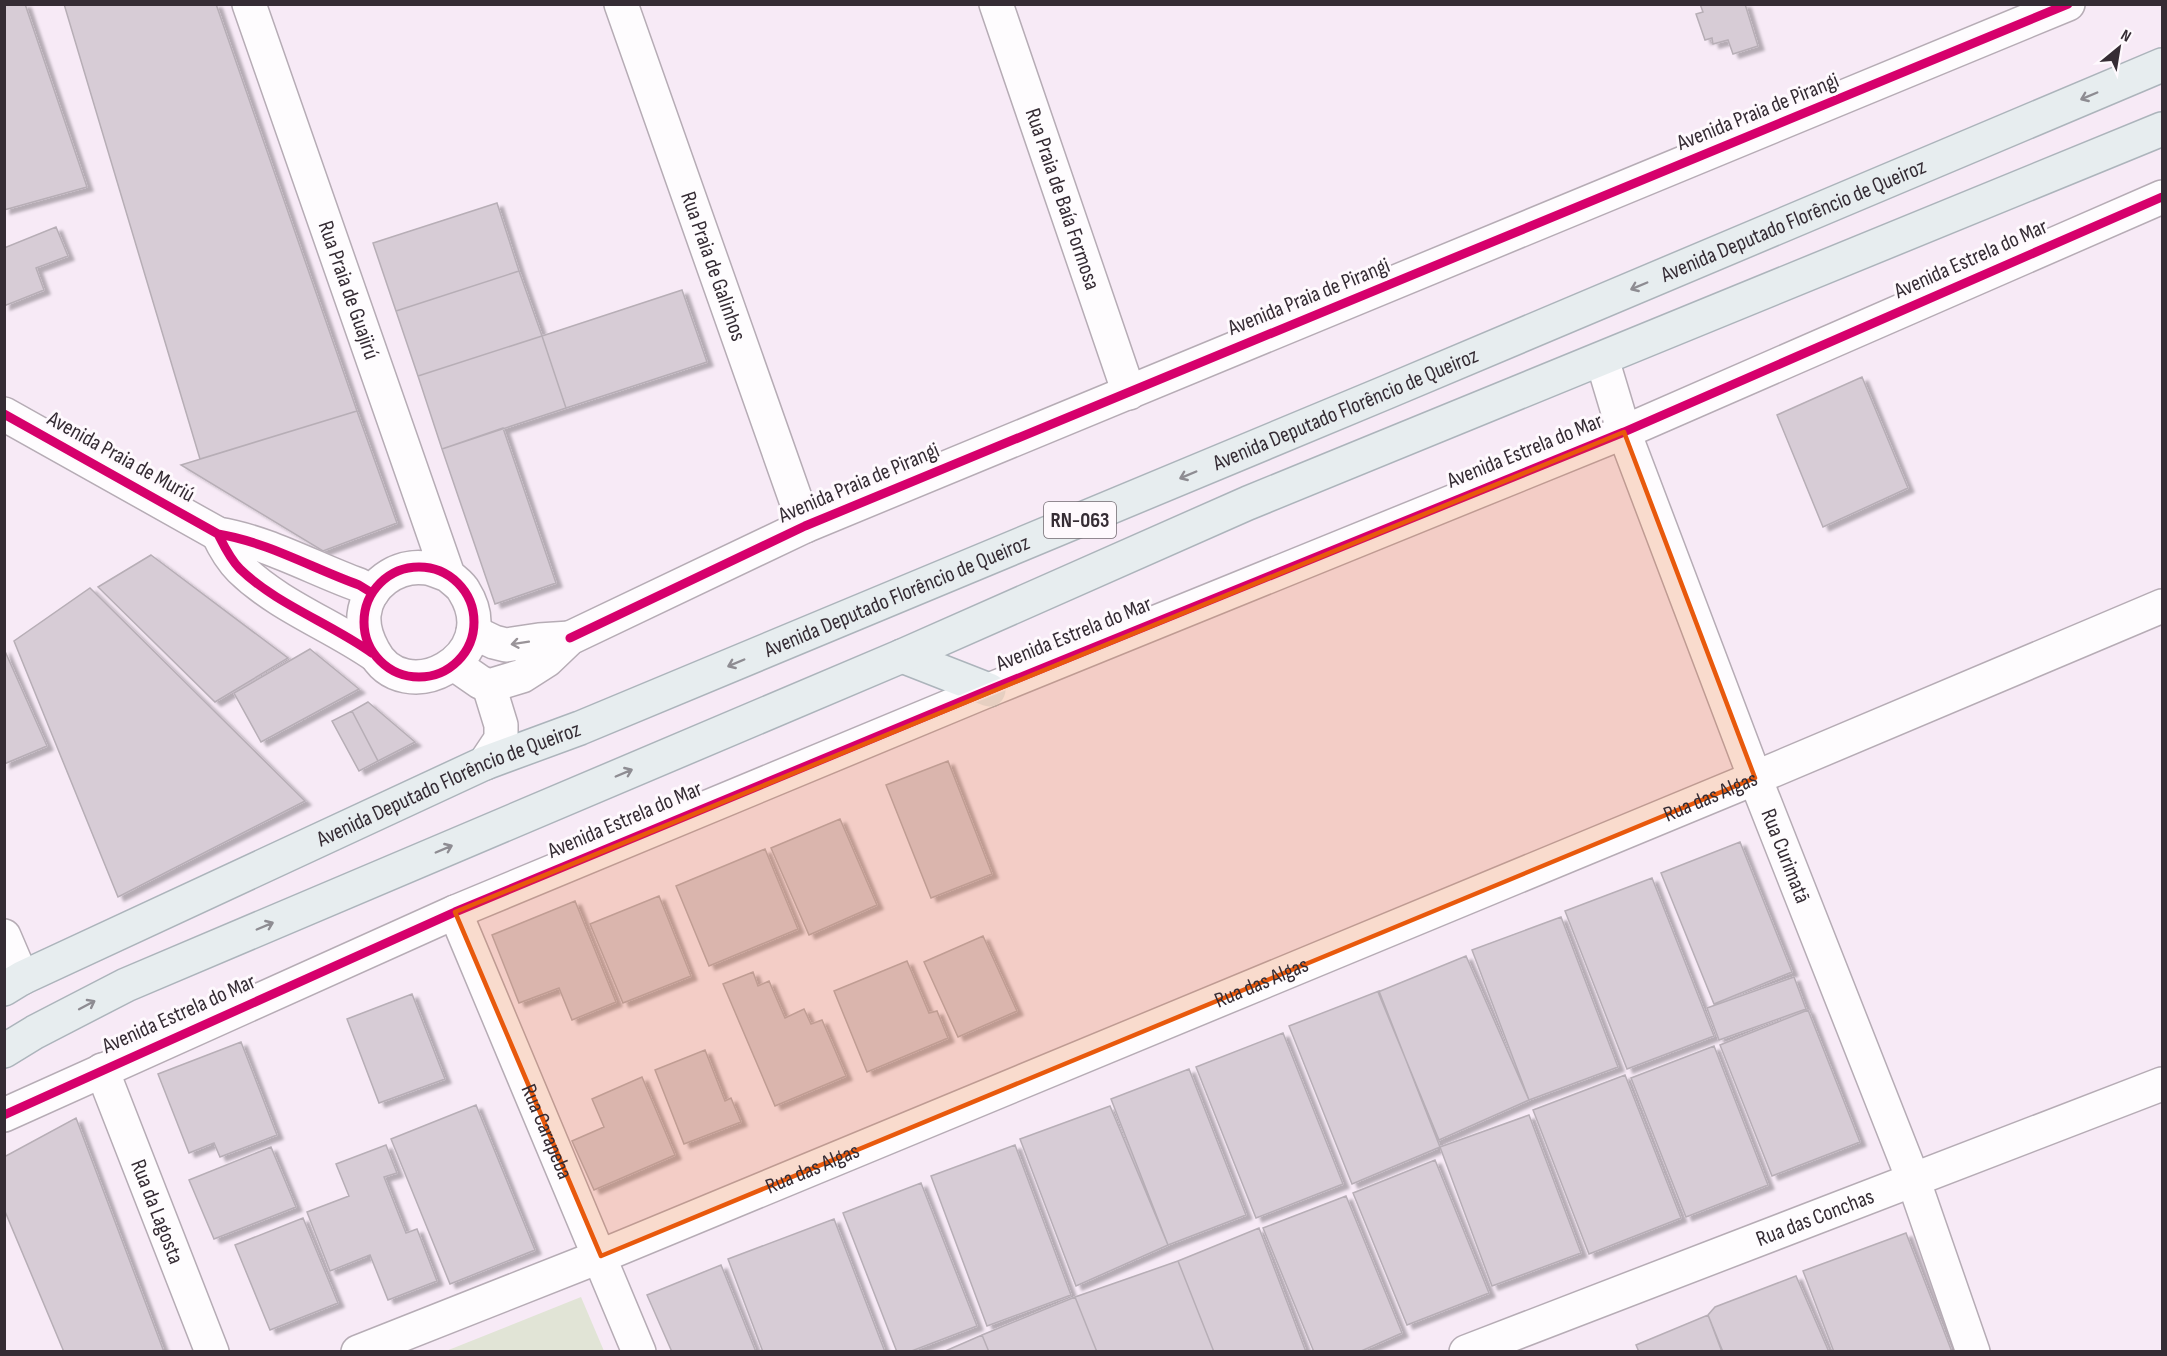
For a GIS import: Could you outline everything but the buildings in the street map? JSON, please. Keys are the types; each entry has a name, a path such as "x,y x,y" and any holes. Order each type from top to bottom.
{"main road":[{"name":"Avenida Deputado Florêncio de Queiroz","path":"13,984 485,763 602,719 2163,65"},
{"name":"RN-063","path":"4,1051 35,1032 126,985 902,656 1248,503 2163,129"},
{"path":"902,656 988,690"}],"street":[{"name":"Rua Praia de Guajirú","path":"249,4 448,575"},
{"name":"Rua Praia de Galinhos","path":"621,4 805,526"},
{"name":"Rua Praia de Baía Formosa","path":"996,4 1129,393"},
{"name":"Avenida Praia de Pirangi","path":"489,686 522,676 547,660 570,638 805,526 2068,4"},
{"name":"Avenida Estrela do Mar","path":"4,1115 455,912 988,690 1624,432 2163,197"},
{"name":"Rua Curimatã","path":"1602,358 1624,432 1755,778 1913,1179 1973,1352"},
{"name":"Avenida Praia de Muriú","path":"4,414 218,534 262,545 359,585 372,593"},
{"path":"218,534 229,555 240,569 264,588 354,640 388,668 404,675 421,677 439,673 454,664 466,650 473,632 473,610 464,590 448,575 428,568 406,568 386,577 372,593 364,614 365,636 375,655"},
{"name":"Rua das Algas","path":"358,1352 601,1256 1755,778 2163,606"},
{"name":"Avenida Praia de Pirangi","path":"473,632 506,645 570,638"},
{"path":"454,664 489,686 501,725 501,739 485,763"},
{"name":"Rua Carapeba","path":"455,912 601,1256 639,1352"},
{"path":"4,936 13,984"},
{"name":"Rua da Lagosta","path":"102,1070 212,1352"},
{"name":"Rua das Conchas","path":"1467,1352 2163,1084"}],"highlighted area":[{"path":"1624,432 1755,778 601,1256 455,912"}],"shaded area":[{"path":"581,1297 604,1351 446,1351"}],"cycle path":[{"path":"570,638 805,526 2068,4"},
{"path":"4,1115 455,912 989,690 1624,432 2162,197"},
{"path":"4,414 218,534 272,549 359,585 372,593"},
{"path":"218,534 233,561 254,581 270,593 372,653"},
{"path":"419,567 440,572 458,583 469,601 474,622 469,643 458,661 440,672 419,677 398,672 380,661 369,643 364,622 369,601 380,583 398,572 419,567"}]}
